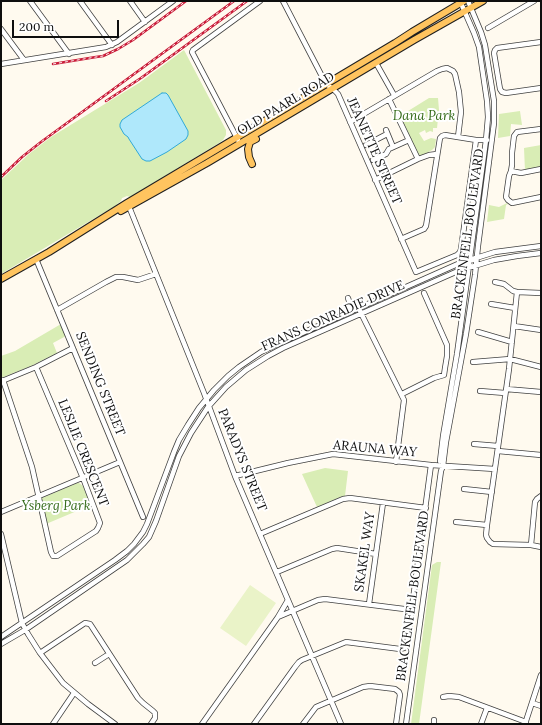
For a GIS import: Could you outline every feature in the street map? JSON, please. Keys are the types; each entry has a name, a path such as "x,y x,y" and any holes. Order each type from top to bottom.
{"main road":[{"name":"OLD PAARL ROAD","path":"238,141 275,123 414,40 483,1"},
{"name":"OLD PAARL ROAD","path":"1,279 98,221 107,218 238,141 326,84 462,2"},
{"path":"252,164 248,152 250,142 268,130 275,123"}],"street":[{"path":"30,1 69,54"},
{"path":"80,1 112,45"},
{"path":"130,1 145,22"},
{"path":"1,64 101,49 112,45 173,1"},
{"path":"238,141 192,52 260,1"},
{"name":"JEANETTE STREET","path":"283,1 326,84 338,94 416,272 457,255 460,252 476,140"},
{"name":"BRACKENFELL BOULEVARD","path":"406,724 441,467 466,334 492,140 494,110 486,49 481,32 468,1"},
{"path":"488,28 534,1"},
{"name":"BRACKENFELL BOULEVARD","path":"441,467 442,442 456,361 486,140 488,109 479,47 464,12 462,2"},
{"path":"1,29 24,60"},
{"path":"541,42 499,48 495,50 494,54 499,88 502,92 506,93 541,88"},
{"path":"376,63 394,95"},
{"path":"350,122 437,71 447,68 455,74 459,92 461,112 458,137"},
{"path":"389,99 418,159"},
{"path":"541,129 517,132 514,136 512,165 506,195 508,200 514,203 541,197"},
{"path":"366,145 387,132 393,147"},
{"path":"401,239 424,229 426,226 439,140 442,136 446,135 476,140 492,140"},
{"path":"373,160 386,154 388,149 409,140"},
{"path":"375,180 418,159 437,154"},
{"path":"511,171 521,173 541,169"},
{"name":"PARADYS STREET","path":"128,205 235,476 341,724"},
{"name":"FRANS CONRADIE DRIVE","path":"1,637 127,551 139,538 149,520 179,440 194,416 214,390 239,367 261,352 287,339 460,263 486,254 505,250 541,246"},
{"name":"FRANS CONRADIE DRIVE","path":"1,644 25,630 127,560 143,544 156,522 184,446 208,406 237,377 263,359 289,345 458,271 504,258 541,253"},
{"name":"SENDING STREET","path":"36,259 143,517"},
{"path":"57,310 116,277 138,280 156,274"},
{"path":"495,282 504,284 513,291 517,292 541,293"},
{"path":"517,292 509,369 486,535 490,542 495,544 531,545 541,547"},
{"path":"402,394 434,378 444,375 447,345 424,293"},
{"path":"348,298 350,304 349,312"},
{"path":"491,304 516,308"},
{"path":"358,307 404,400 396,462"},
{"path":"514,326 541,330"},
{"path":"478,332 512,342"},
{"path":"2,381 36,367 73,348"},
{"path":"473,362 510,358 541,367"},
{"name":"LESLIE CRESCENT","path":"2,381 32,467 51,552 53,556 57,556 96,531 100,525 36,367"},
{"path":"480,391 541,392"},
{"path":"474,444 541,455"},
{"name":"ARAUNA WAY","path":"235,476 330,454 441,467 495,468"},
{"path":"1,512 120,462"},
{"path":"254,724 297,664 302,660 346,642 397,649 404,648 407,644 431,465"},
{"path":"464,489 492,492"},
{"path":"531,545 535,502 539,497"},
{"path":"260,534 340,500 350,498 426,508"},
{"name":"SKAKEL WAY","path":"370,604 383,503"},
{"path":"456,522 487,525"},
{"path":"1,534 22,623 25,630 40,653 63,683 115,724"},
{"path":"277,572 337,548 376,554"},
{"path":"278,617 322,599 412,610"},
{"path":"202,724 278,617 288,600"},
{"path":"40,653 85,623 90,624 138,698 155,713 151,724"},
{"path":"95,663 109,654"},
{"path":"443,697 459,697 526,723 541,675"},
{"path":"303,724 316,707 367,686 398,690 400,695 396,724"},
{"path":"52,724 74,693"},
{"path":"532,703 541,706"},
{"path":"481,724 487,708"}],"green space":[{"path":"184,50 226,130 226,135 223,140 130,197 127,196 122,198 121,201 115,206 1,274 1,180 29,154 51,137 139,83"},
{"name":"Dana Park","path":"429,98 438,98 439,110 437,128 433,128 433,132 430,131 426,133 425,130 419,133 424,141 431,138 436,139 435,147 423,155 420,155 417,153 400,116"},
{"path":"520,111 522,125 511,124 510,136 498,138 499,114"},
{"path":"541,145 541,167 525,171 524,148"},
{"path":"507,203 504,219 487,222 489,205 499,207"},
{"path":"61,324 66,336 53,343 57,353 31,366 1,378 1,356 15,351"},
{"path":"325,468 348,471 345,496 317,507 302,474"},
{"name":"Ysberg Park","path":"77,483 83,486 91,505 46,524 41,499"},
{"path":"437,562 441,562 419,724 411,724 432,565"},
{"path":"250,585 276,603 246,646 220,628"}],"water":[{"path":"162,93 166,93 168,95 188,131 188,135 186,139 167,152 150,161 146,161 142,159 128,137 124,134 120,124 122,120"}],"railway":[{"path":"53,64 103,56 118,49 133,40 186,1"},
{"path":"1,177 22,157 41,142 234,1"},
{"path":"106,101 141,78 247,1"}]}
